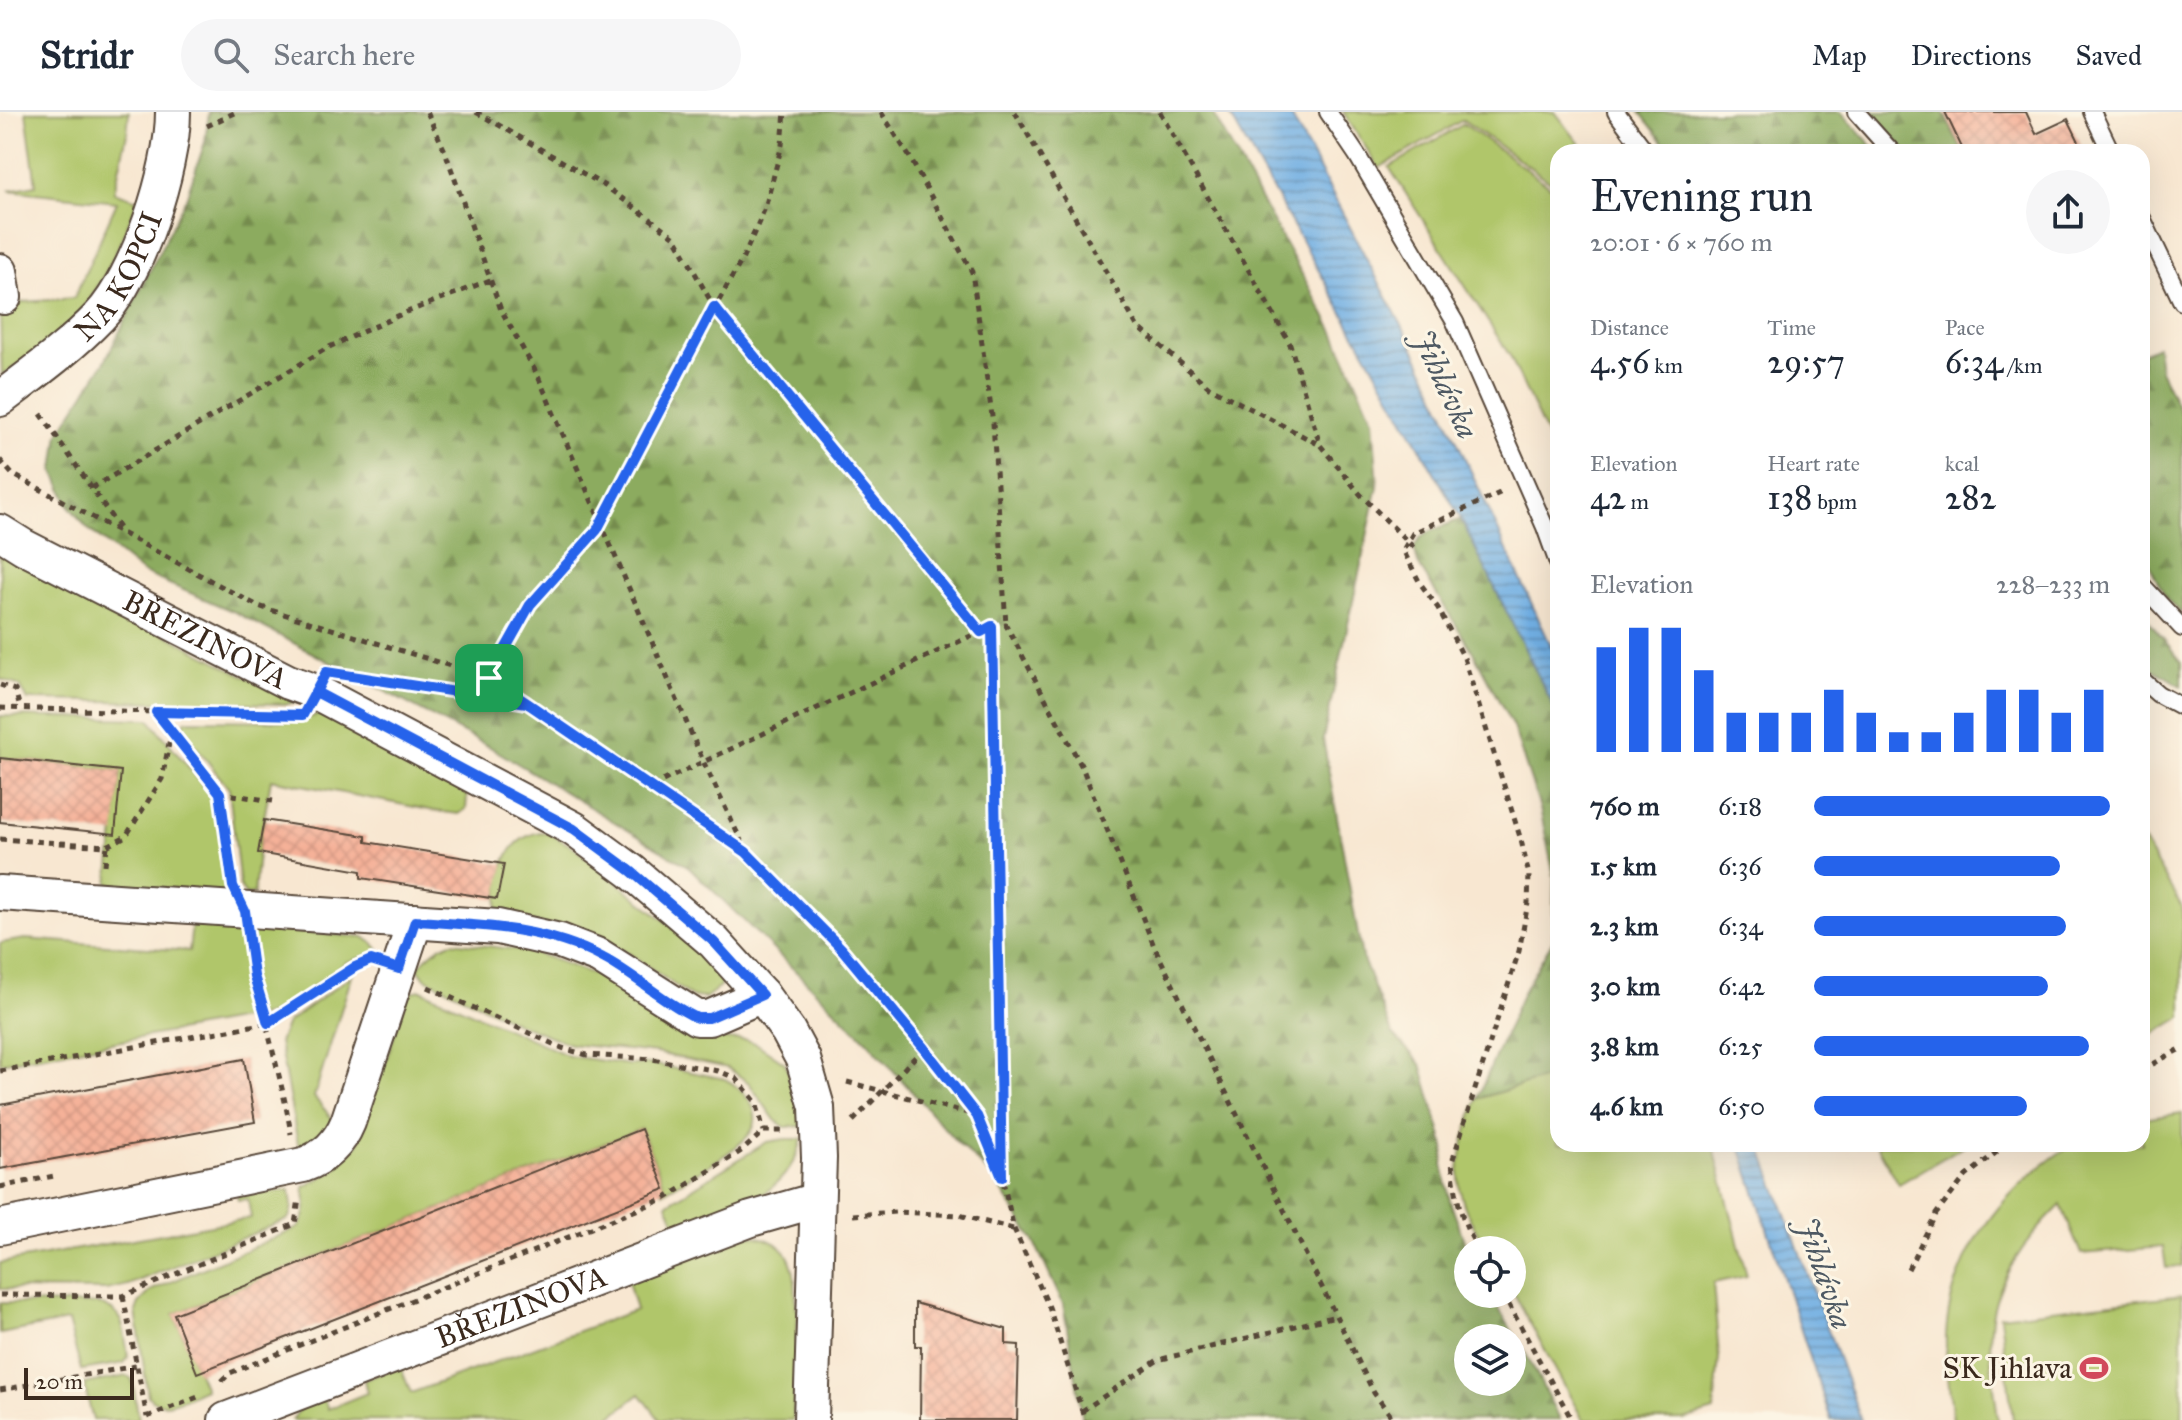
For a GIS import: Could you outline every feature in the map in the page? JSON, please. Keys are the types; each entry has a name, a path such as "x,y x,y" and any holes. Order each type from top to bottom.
{"street":[{"name":"NA KOPCI","path":"10,391 57,356 102,314 123,281 141,248 161,181 173,112"},
{"name":"BŘEZINOVA","path":"0,532 288,682 316,692 574,829 631,871 714,942 762,995 788,1031 803,1059 817,1107 829,1208 811,1420"},
{"path":"0,893 498,927 560,941 610,961 697,1018 709,1018 762,995"},
{"path":"0,1227 303,1165 325,1155 346,1129 415,921"},
{"name":"BŘEZINOVA","path":"219,1406 751,1219 829,1208"}],"lane":[{"path":"1328,112 1357,155 1455,322 1550,541"},
{"path":"1616,112 1640,144"},
{"path":"1856,112 1885,144"},
{"path":"2092,112 2107,144"},
{"path":"2150,235 2182,302"},
{"path":"2150,594 2182,628"},
{"path":"2150,687 2182,707"}],"path":[{"path":"427,112 445,151 501,310 537,374 704,763 746,852"},
{"path":"476,112 605,186 675,237 714,307 981,632"},
{"path":"489,678 530,605 597,530 743,258 765,208 782,145 785,112"},
{"path":"881,112 909,156 972,272 993,423 1006,625 1082,767 1154,946 1374,1393 1394,1420"},
{"path":"1015,112 1137,326 1209,387 1320,445"},
{"path":"1160,112 1290,344 1320,445 1360,494 1414,548"},
{"path":"92,488 329,347 402,314 490,280"},
{"path":"10,391 92,488 121,532"},
{"path":"0,460 12,474 258,606 489,678 746,852 841,948 977,1116 1002,1177 1014,1229 1049,1307 1085,1420"},
{"path":"1470,1236 1455,1196 1452,1162 1519,951 1528,903 1529,875 1464,658 1403,550 1413,533 1506,490"},
{"path":"652,786 992,626 1006,625"},
{"path":"992,626 1002,1177"},
{"path":"316,692 326,672 527,703"},
{"path":"0,685 15,690 20,708"},
{"path":"0,708 274,715"},
{"path":"156,712 220,793 233,886 245,911 254,976 268,1023 290,1129"},
{"path":"0,839 107,846 126,836 162,779 171,732"},
{"path":"220,793 273,801"},
{"path":"0,1071 268,1023 371,960 399,969 432,990 562,1048 587,1055 652,1059 718,1071 736,1078 756,1102 764,1131 743,1150 666,1198 230,1373 221,1383"},
{"path":"845,1130 924,1048"},
{"path":"2150,1066 2182,1048"},
{"path":"835,1078 977,1116"},
{"path":"1908,1269 1936,1214 1966,1176 1997,1152"},
{"path":"829,1208 959,1215 1014,1229"},
{"path":"0,1295 123,1296 295,1224"},
{"path":"123,1296 147,1418 219,1406"},
{"path":"1511,1308 1572,1420"},
{"path":"1082,1411 1158,1360 1336,1316"},
{"path":"0,1390 136,1366"}],"green space":[{"path":"26,112 129,112 114,192 138,200 112,261 86,305 51,342 2,375 0,304 74,298 117,202 9,190 36,185"},
{"path":"209,112 1212,112 1334,332 1373,419 1378,486 1323,739 1362,957 1392,1033 1421,1064 1445,1148 1443,1165 1450,1201 1462,1236 1454,1236 1454,1308 1498,1308 1508,1324 1454,1324 1454,1396 1526,1396 1526,1354 1560,1420 1083,1420 1063,1304 1034,1241 994,1178 955,1140 868,1042 689,867 490,747 237,613 143,573 87,528 70,507 54,470 59,433 104,363 186,198 205,142"},
{"path":"1343,112 1555,112 1580,144 1550,144 1550,181 1463,120 1379,168"},
{"path":"1640,112 1841,112 1871,144 1665,144"},
{"path":"1870,112 1943,112 1959,144 1900,144"},
{"path":"1464,124 1550,186 1550,443 1510,356 1389,167"},
{"path":"2157,346 2160,370 2182,416 2182,614 2166,598 2150,566 2150,349"},
{"path":"1461,519 1550,700 1550,857 1540,808 1513,727 1473,652 1418,564 1414,548 1420,538"},
{"path":"0,549 295,702 28,700 20,686 0,679"},
{"path":"2150,623 2182,662 2182,686 2151,668"},
{"path":"320,714 460,788 467,796 466,809 459,814 435,811 271,779 254,894 246,895 240,887 229,789 181,731 186,720 299,721"},
{"path":"0,716 149,719 215,799 227,887 222,893 108,884 121,771 0,758"},
{"path":"540,832 548,833 573,847 715,961 723,978 720,987 705,998 692,997 630,954 598,938 497,913 504,863 517,843"},
{"path":"2150,853 2182,907 2182,1017 2150,1036"},
{"path":"192,925 364,937 381,952 347,962 286,1007 270,1014 0,1063 0,943 25,939 189,951"},
{"path":"452,942 530,951 598,976 694,1038 746,1040 757,1044 785,1063 798,1094 803,1126 785,1127 775,1120 749,1083 728,1068 656,1053 570,1044 517,1023 425,978 418,968 421,963 437,949"},
{"path":"1550,945 1550,1076 1477,1099 1523,992"},
{"path":"352,975 314,1097 335,1122 300,1155 279,1042 287,1023"},
{"path":"421,990 569,1056 630,1065 652,1064 725,1079 749,1100 755,1115 754,1126 746,1138 725,1155 663,1192 661,1190 665,1188 641,1129 174,1314 205,1389 168,1404 154,1401 148,1396 136,1311 139,1303 152,1290 298,1228 306,1209 304,1187 333,1171 358,1144 408,995"},
{"path":"1550,1076 1550,1152 1715,1152 1747,1276 1713,1283 1719,1357 1714,1411 1684,1420 1583,1420 1522,1308 1526,1308 1526,1236 1480,1236 1466,1210 1459,1177 1464,1142 1477,1099"},
{"path":"2182,1113 2182,1266 2166,1268 2163,1247 2081,1254 2061,1205 2015,1260 1994,1309 1990,1350 1998,1420 1953,1420 1946,1346 1950,1305 1969,1251 1984,1227 2022,1183 2061,1152 2150,1152 2150,1118"},
{"path":"802,1139 795,1158 773,1187 758,1198 688,1229 675,1223 667,1204 767,1142"},
{"path":"1881,1152 1953,1152 1899,1184"},
{"path":"290,1190 292,1207 289,1219 128,1285 106,1290 0,1289 0,1263 251,1218 248,1199 238,1200 237,1195"},
{"path":"739,1234 770,1241 780,1247 792,1265 798,1309 793,1420 660,1420 640,1394 606,1420 292,1420 302,1406 323,1397 328,1409 367,1393 364,1380 400,1366 411,1393 636,1310 627,1277"},
{"name":"SK Jihlava","path":"2182,1295 2182,1420 2013,1420 2000,1316"},
{"path":"0,1303 98,1304 107,1307 122,1324 128,1357 124,1363 81,1370 68,1321 0,1334"},
{"path":"127,1376 132,1379 139,1420 93,1420 84,1384"}],"water":[{"path":"1228,112 1289,112 1418,356 1550,644 1550,700 1461,519"},
{"path":"1742,1152 1763,1152 1861,1420 1831,1420"}],"building":[{"path":"1945,112 2026,112 2036,134 2068,119 2080,144 1960,144"},
{"path":"0,758 121,771 115,834 0,822"},
{"path":"264,820 366,836 366,842 504,864 497,899 361,878 361,871 258,853"},
{"path":"244,1059 255,1122 0,1169 0,1105"},
{"path":"641,1129 665,1189 197,1373 174,1314"},
{"path":"915,1303 1006,1329 1006,1344 1019,1345 1017,1420 920,1420 921,1346 915,1346"}],"place":[{"name":"SK Jihlava","path":"2094,1368"}],"route":[{"path":"489,678 527,703 326,672 303,715 156,712 220,793 233,886 245,911 254,976 268,1023 371,960 399,969 415,921 498,927 560,941 599,956 630,973 697,1018 709,1018 762,995 714,942 631,871 574,829 316,692 326,672 426,687 527,703 746,852 768,873 841,948 977,1116 1002,1177 992,626 981,632 714,307 597,530 530,605 489,678"}],"water label":[{"name":"Jihlávka","path":"1446,384"},
{"name":"Jihlávka","path":"1825,1273"}]}
